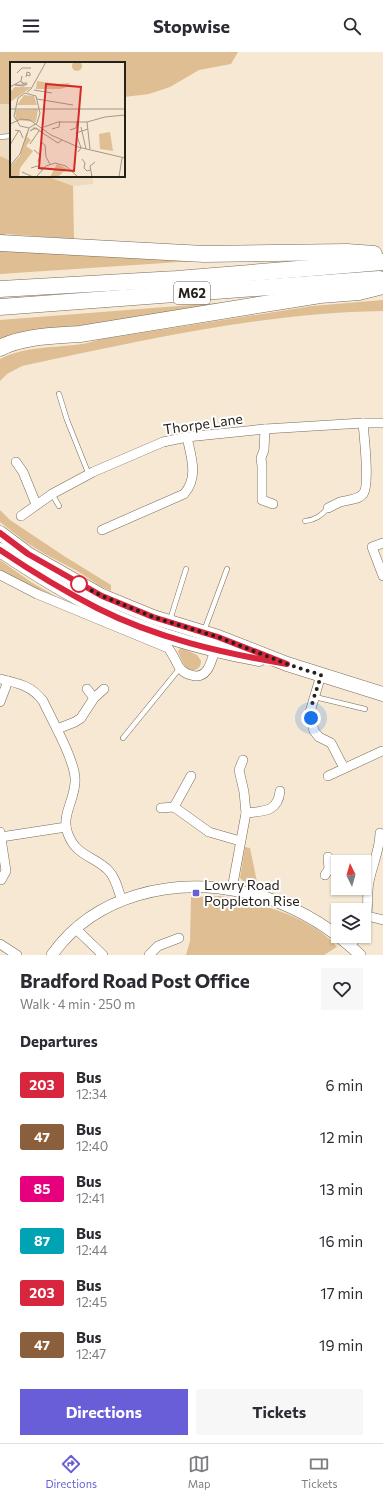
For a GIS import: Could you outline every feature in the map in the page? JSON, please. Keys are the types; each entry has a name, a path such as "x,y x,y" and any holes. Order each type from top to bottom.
{"highway":[{"path":"0,243 204,254 346,252 383,255"},
{"name":"M62","path":"0,289 177,279 383,262"},
{"name":"M62","path":"0,307 383,279"},
{"name":"M62","path":"0,348 9,343 45,337 80,334 320,295 359,292 383,286"}],"main road":[{"path":"0,534 28,554 102,596 153,617 203,632 216,644"},
{"path":"0,550 27,568 97,608 148,630 216,644 287,664 383,694"}],"street":[{"path":"328,508 364,494 366,475 363,423"},
{"name":"Thorpe Lane","path":"21,516 52,494 89,474 163,442 265,429 383,423"},
{"path":"265,429 264,450 261,458 262,500 273,504"},
{"path":"109,530 184,494 189,488 193,474 187,438"},
{"path":"16,462 23,472 36,504"},
{"path":"364,492 372,499"},
{"path":"383,543 372,547 383,576"},
{"path":"0,576 37,594 168,648 180,668 186,674 201,676 206,673 216,644"},
{"path":"321,675 310,712 314,731 319,737 331,743 344,768"},
{"path":"0,702 4,680 30,688 38,693 43,701 57,729 75,776 76,787 68,810 66,827 72,844 79,852 101,864 109,871 115,880 122,900"},
{"path":"87,689 94,698"},
{"path":"57,729 81,718 94,698 104,689"},
{"path":"328,776 382,751"},
{"path":"232,889 246,813 244,792 239,770 243,760"},
{"path":"174,807 191,776"},
{"path":"246,813 276,806 279,800 280,791"},
{"path":"161,808 174,807 209,832 240,841"},
{"path":"0,837 66,827"},
{"path":"0,832 6,871 1,881"},
{"path":"371,873 379,860 380,833"},
{"path":"328,857 331,872"},
{"path":"52,955 76,929 101,911 122,900 144,892 166,888 191,887 232,889 269,898 295,909 318,922 360,955"},
{"path":"371,917 383,920"},
{"path":"76,929 103,955"},
{"path":"149,955 158,946 179,938"},
{"path":"0,944 16,955"}],"lane":[{"path":"0,137 10,136"},
{"path":"59,394 67,420 89,474"},
{"path":"52,494 60,506"},
{"path":"305,521 312,521 319,517 328,508"},
{"path":"203,632 227,569"},
{"path":"170,622 186,570"},
{"path":"123,738 180,668"},
{"path":"315,697 365,708"}],"shaded area":[{"path":"0,52 238,52 231,64 199,70 170,87 149,94 125,97 125,62 10,62 10,104 0,104"},
{"path":"0,104 10,104 10,161 0,156"},
{"path":"0,156 10,161 10,177 49,177 73,186 74,239 6,234 0,239"},
{"path":"49,177 93,177 93,184 73,186"},
{"path":"0,248 209,260 0,274"},
{"path":"383,300 383,311 292,317 156,338 22,366 7,374 0,381 0,359 20,352 40,348 82,344 103,339 312,306"},
{"path":"242,301 76,328 8,336 0,339 0,320"},
{"path":"0,510 10,520 111,585 111,591 27,543 0,522"},
{"path":"0,560 31,582 69,604 0,573"},
{"path":"180,648 197,655 201,661 200,667 196,670 188,669 183,664 178,652"},
{"path":"245,847 250,848 258,887 245,883 240,878"},
{"path":"220,896 234,898 283,912 314,928 327,937 331,943 337,947 324,955 186,955 190,941 191,897"}],"bus line":[{"name":"203","path":"0,533 28,554 102,596 153,617 218,637 287,664 214,650 148,630 97,608 21,564 0,550"}],"place":[{"name":"Lowry Road Poppleton Rise","path":"196,893"}],"route":[{"path":"79,584 102,596 153,617 218,637 287,664 321,675 311,706 311,718"}]}
